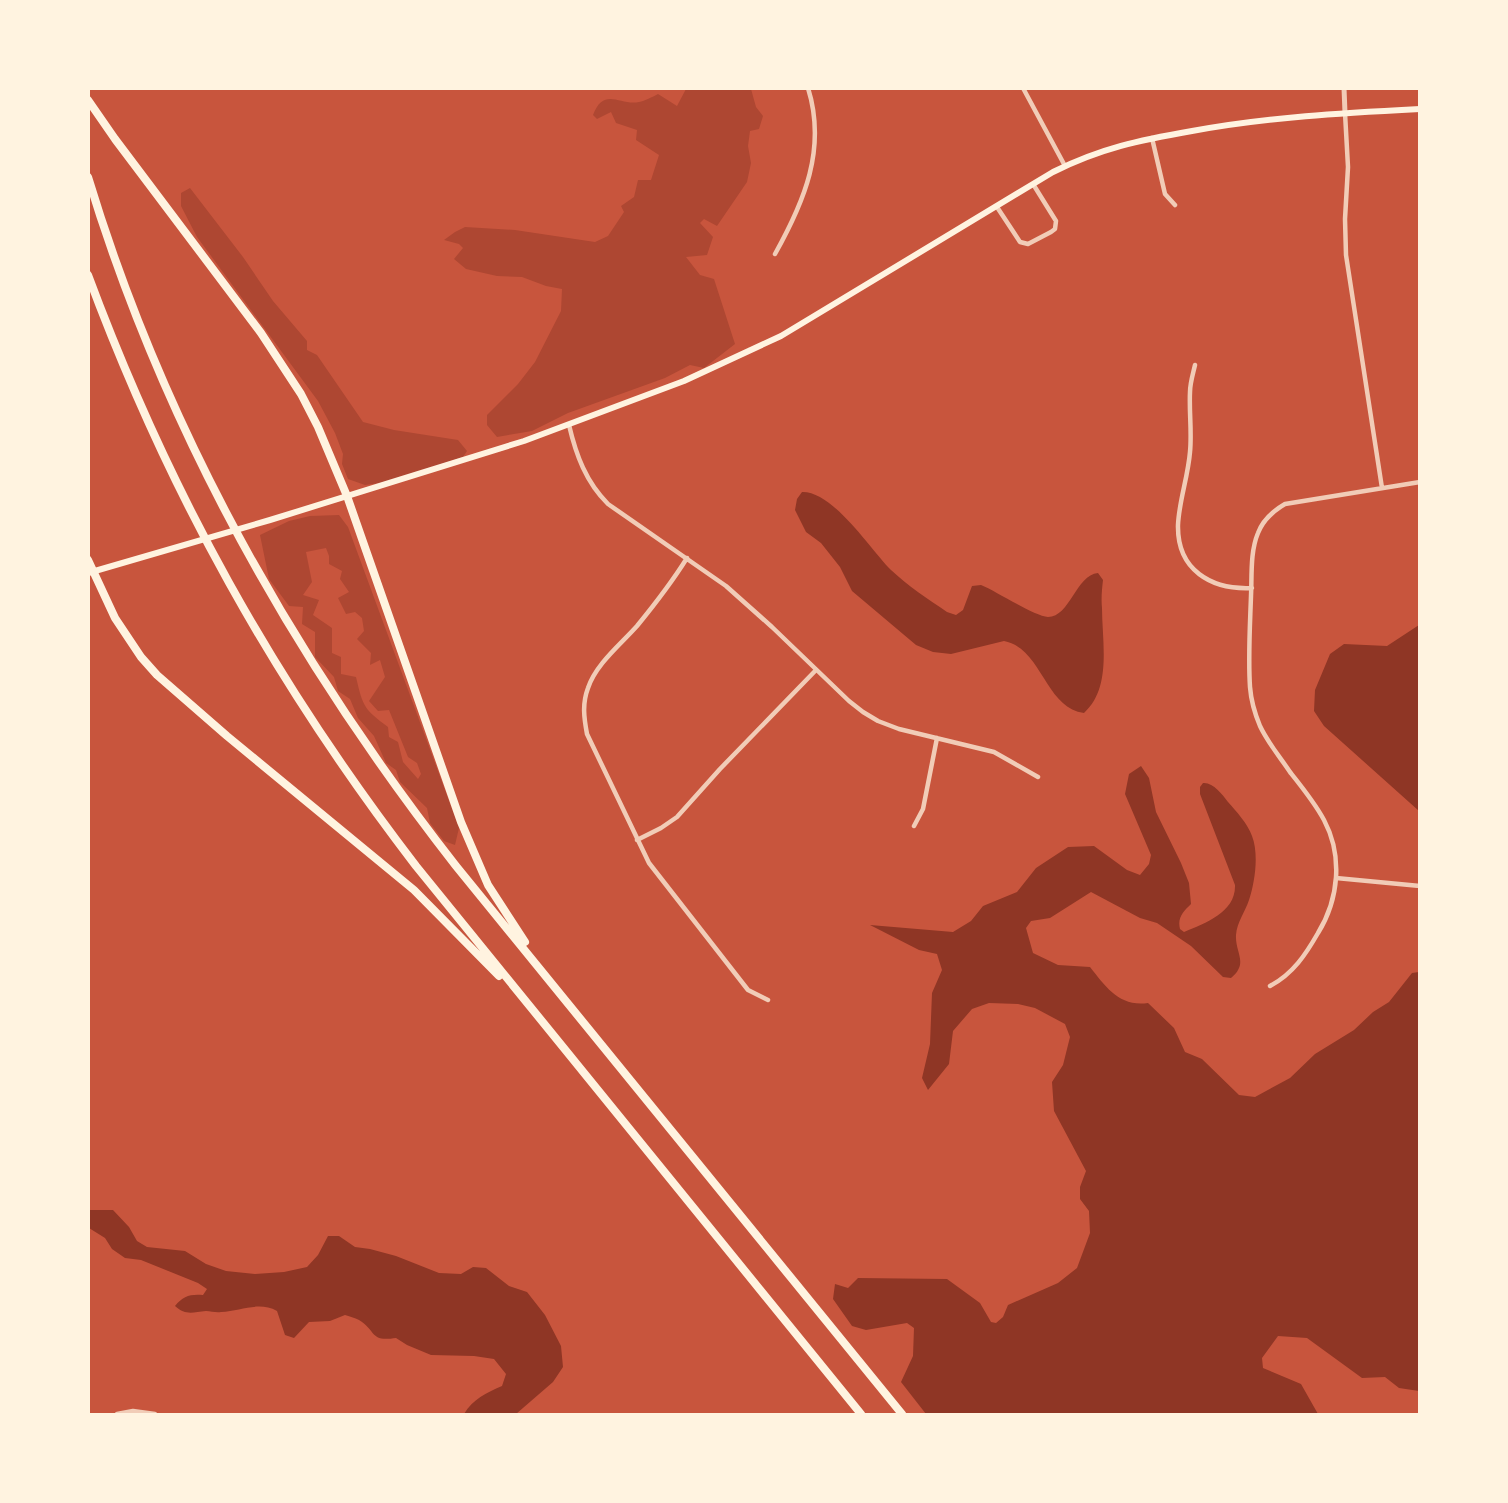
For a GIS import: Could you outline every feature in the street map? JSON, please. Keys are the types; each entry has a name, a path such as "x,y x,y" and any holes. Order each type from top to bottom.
{"highway":[{"path":"88,100 284,366 318,427 346,496 478,865 502,908 554,986"},
{"path":"88,177 159,370 206,472 261,578 319,674 414,812 902,1414"},
{"path":"88,275 159,448 224,576 314,725 378,817 861,1414"},
{"path":"88,560 91,572 125,634 141,657 170,688 414,890 533,1011"}],"main road":[{"path":"91,572 270,520 524,441 684,381 772,341 1033,184 1065,166 1101,151 1152,138 1232,124 1287,117 1419,109"}],"street":[{"path":"775,254 803,200 810,177 814,118 808,88"},
{"path":"1023,88 1065,166"},
{"path":"1344,88 1348,167 1345,219 1346,255 1382,488"},
{"path":"1152,138 1165,194 1175,205"},
{"path":"997,207 1020,242 1028,244 1052,232 1056,221 1033,184"},
{"path":"1195,365 1190,394 1190,451 1179,517 1179,540 1186,561 1198,574 1230,588 1252,588"},
{"path":"569,424 577,455 598,494 615,510 687,558 748,605 849,701 878,721 898,729 994,752 1038,777"},
{"path":"1270,986 1288,974 1313,941 1330,909 1336,878 1334,847 1326,822 1269,742 1256,714 1250,687 1255,542 1263,523 1277,509 1295,501 1419,482"},
{"path":"687,558 662,595 599,668 588,686 583,717 587,734 649,862 747,990 768,1000"},
{"path":"637,840 662,828 677,817 816,670"},
{"path":"914,826 924,809 937,738"},
{"path":"1336,878 1419,885"},
{"path":"117,1414 133,1411 155,1414"}],"shaded area":[{"path":"686,89 751,89 756,107 763,116 759,129 750,131 748,146 751,163 747,182 717,226 704,219 700,223 713,237 707,255 686,257 700,275 714,279 735,344 704,368 690,365 665,378 568,413 532,431 497,437 487,425 487,415 518,384 535,362 561,311 562,289 522,277 497,276 466,269 454,259 463,248 459,244 444,240 465,227 515,230 595,242 608,236 624,212 621,206 634,197 638,180 651,180 659,155 636,140 637,130 616,123 611,112 597,119 593,115 597,106 607,99 632,103 658,94 677,106"},
{"path":"190,188 243,257 273,301 307,341 307,350 317,355 363,422 394,430 458,440 467,451 463,457 387,482 365,485 348,479 342,464 343,454 335,433 318,401 197,237 181,206 181,193"},
{"path":"802,492 814,494 826,501 850,523 891,570 918,592 947,612 956,615 963,610 972,586 981,585 1042,616 1056,615 1068,604 1090,575 1098,573 1103,580 1104,664 1099,691 1093,703 1084,713 1071,709 1060,701 1027,654 1017,646 1004,641 951,654 933,652 916,645 852,591 840,567 821,543 806,532 795,510 797,499"},
{"path":"339,515 348,527 459,828 455,845 444,841 430,823 427,808 400,782 396,770 386,763 374,736 358,718 350,699 338,691 334,677 315,657 315,632 302,624 303,607 289,606 269,579 260,535 289,521 310,516","holes":["326,548 329,564 342,571 340,579 349,592 338,598 346,614 355,612 362,618 364,631 357,639 371,653 370,665 380,660 385,677 369,701 378,711 389,710 408,757 417,763 421,774 418,779 403,762 398,742 389,737 388,727 366,707 356,677 341,674 341,657 332,653 332,628 313,615 319,600 303,595 312,582 306,552"]},
{"path":"1419,625 1419,811 1324,726 1314,711 1315,690 1330,654 1344,644 1387,646"},
{"path":"1141,766 1149,778 1156,812 1189,883 1191,904 1179,921 1180,929 1184,932 1218,915 1231,902 1234,894 1235,885 1200,794 1200,787 1203,783 1214,786 1220,792 1250,831 1254,843 1255,868 1249,900 1239,921 1236,935 1240,963 1236,973 1231,978 1223,977 1191,946 1157,923 1140,918 1091,892 1050,918 1031,921 1026,928 1033,953 1058,965 1090,967 1121,999 1148,1003 1174,1028 1185,1052 1202,1059 1239,1095 1255,1097 1290,1078 1315,1054 1354,1030 1373,1012 1389,1002 1412,973 1419,972 1419,1391 1399,1388 1385,1377 1362,1378 1307,1338 1278,1336 1262,1358 1263,1368 1301,1384 1318,1414 926,1414 901,1382 913,1356 914,1328 907,1323 866,1330 852,1326 833,1299 835,1284 848,1288 858,1278 947,1279 980,1303 991,1322 996,1323 1003,1317 1008,1305 1058,1283 1077,1268 1090,1233 1089,1211 1080,1199 1080,1187 1086,1171 1054,1111 1052,1082 1063,1065 1070,1037 1065,1024 1035,1008 1018,1004 989,1003 972,1009 953,1031 949,1064 928,1090 922,1078 930,1044 932,993 942,970 937,954 919,950 870,925 953,932 971,921 983,906 1017,892 1036,868 1068,847 1094,846 1127,870 1140,875 1149,864 1151,855 1125,794 1129,774"},
{"path":"89,1210 113,1210 129,1227 137,1241 147,1247 185,1251 206,1264 226,1271 255,1274 284,1272 307,1267 318,1255 328,1236 339,1236 355,1247 396,1256 439,1273 461,1274 473,1267 486,1268 509,1286 527,1292 545,1315 561,1346 563,1367 553,1382 516,1414 464,1414 476,1400 502,1386 506,1374 494,1359 431,1355 396,1338 377,1337 365,1324 345,1315 330,1321 309,1322 294,1338 285,1335 277,1311 270,1308 257,1307 190,1313 183,1311 175,1306 181,1300 191,1295 203,1295 207,1289 198,1283 141,1260 125,1258 112,1249 105,1238 89,1228"}]}
